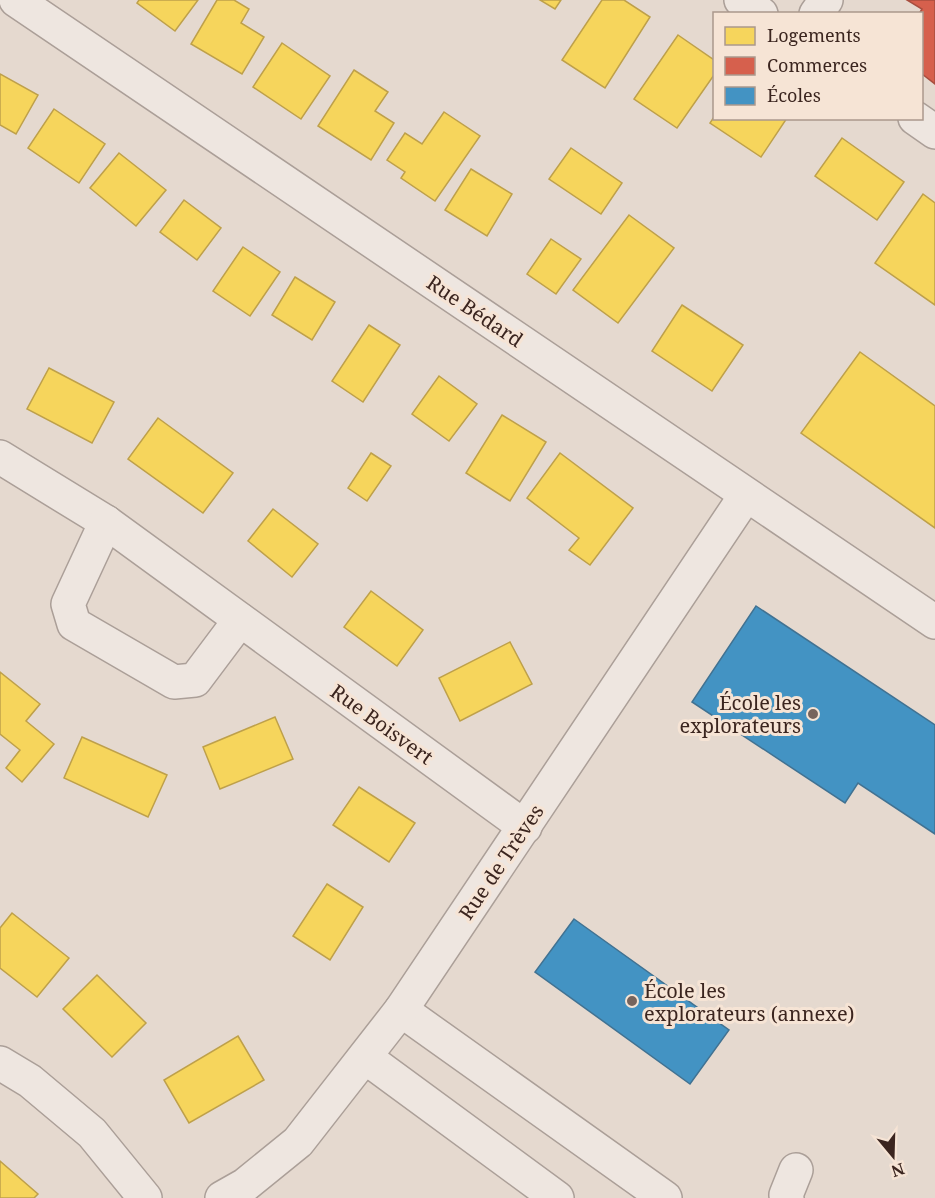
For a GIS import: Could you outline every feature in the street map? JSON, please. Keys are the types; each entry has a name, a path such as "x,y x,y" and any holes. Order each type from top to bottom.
{"street":[{"name":"Rue Bédard","path":"16,0 935,622"},
{"path":"741,0 758,12"},
{"path":"918,120 935,132"},
{"name":"Rue Boisvert","path":"0,456 106,522 525,827"},
{"name":"Rue de Trèves","path":"222,1198 245,1185 298,1142 401,1010 746,495"},
{"path":"106,522 68,604 74,624 174,682 195,680 240,620"},
{"path":"401,1010 665,1198"},
{"path":"365,1057 557,1198"},
{"path":"0,1063 30,1082 92,1134 145,1198"}],"building: Logements":[{"path":"139,0 198,0 175,31 137,3"},
{"path":"217,0 234,0 249,9 241,23 264,37 242,74 191,44"},
{"path":"540,0 561,0 555,9"},
{"path":"602,0 624,0 650,17 605,88 562,60"},
{"path":"678,35 713,59 713,76 677,128 634,99"},
{"path":"282,43 330,76 301,119 253,87"},
{"path":"354,70 388,92 375,111 394,123 371,160 318,126"},
{"path":"0,74 38,95 16,134 0,125"},
{"path":"54,109 105,144 79,183 28,148"},
{"path":"444,112 480,136 435,201 401,178 405,172 387,160 405,133 422,144"},
{"path":"713,118 786,120 761,157 710,123"},
{"path":"842,138 904,182 877,220 815,176"},
{"path":"571,148 622,183 601,214 549,179"},
{"path":"119,153 166,190 136,226 90,188"},
{"path":"471,169 512,194 487,236 445,210"},
{"path":"923,194 935,203 935,305 875,263"},
{"path":"184,200 221,228 197,260 160,232"},
{"path":"629,215 674,248 618,323 573,290"},
{"path":"551,239 581,259 556,294 527,274"},
{"path":"243,247 280,272 250,316 213,291"},
{"path":"295,277 335,302 312,340 272,315"},
{"path":"682,305 743,345 712,391 652,351"},
{"path":"369,325 400,345 363,402 332,381"},
{"path":"860,352 935,406 935,528 801,433"},
{"path":"49,368 114,402 92,443 27,409"},
{"path":"439,376 477,404 449,441 412,414"},
{"path":"502,415 546,442 510,501 466,473"},
{"path":"158,418 233,473 203,513 128,459"},
{"path":"371,453 391,466 367,501 348,488"},
{"path":"560,453 633,508 590,565 569,550 579,538 527,498"},
{"path":"273,509 318,544 292,577 248,541"},
{"path":"371,591 423,630 397,666 344,627"},
{"path":"510,642 532,684 460,721 439,678"},
{"path":"0,672 40,704 26,721 54,744 22,782 6,768 20,750 0,734"},
{"path":"275,717 293,759 220,789 203,747"},
{"path":"82,737 167,775 148,817 64,778"},
{"path":"359,787 415,823 389,862 333,825"},
{"path":"327,884 363,907 330,960 293,936"},
{"path":"12,913 69,958 37,997 0,968 0,928"},
{"path":"97,975 146,1023 112,1057 63,1009"},
{"path":"238,1036 264,1080 189,1123 164,1080"},
{"path":"0,1161 38,1194 34,1198 0,1198"}],"building: Commerces":[{"path":"907,0 935,0 935,84 923,75 923,12 920,12 922,9"}],"building: Écoles":[{"name":"École les explorateurs","path":"756,606 935,725 935,834 858,783 845,803 692,702"},
{"name":"École les explorateurs (annexe)","path":"574,919 729,1030 690,1084 535,972"}],"place":[{"name":"École les explorateurs","path":"813,714"},
{"name":"École les explorateurs (annexe)","path":"632,1001"}]}
